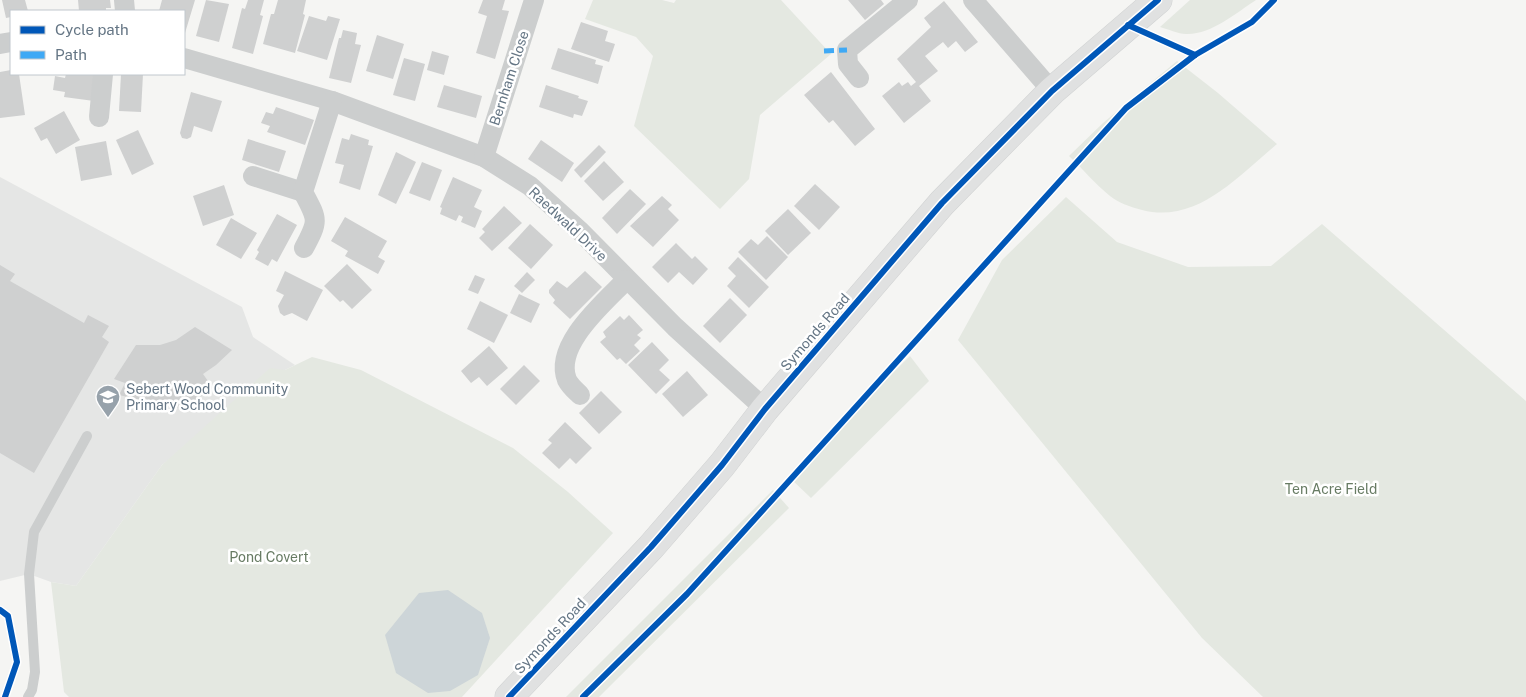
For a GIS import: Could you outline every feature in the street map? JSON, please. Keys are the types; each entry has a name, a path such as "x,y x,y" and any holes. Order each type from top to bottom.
{"street":[{"name":"Bernham Close","path":"484,157 534,0"},
{"path":"859,78 848,64 846,50 908,0"},
{"path":"974,0 1052,92"},
{"name":"Symonds Road","path":"510,697 651,547 722,465 765,409 942,203 1052,92 1158,0"},
{"name":"Raedwald Drive","path":"185,58 332,101 484,157 530,186 581,232 626,280 765,409"},
{"path":"99,117 103,75"},
{"path":"304,248 316,226 315,213 304,192 332,101"},
{"path":"253,176 304,192"},
{"path":"580,395 568,382 566,376 565,371 569,349 582,324 626,280"}],"lane":[{"path":"28,697 32,690 35,672 28,574 34,532 87,436"}],"shaded area":[{"name":"Sebert Wood Community Primary School","path":"0,177 242,307 253,337 295,365 285,370 162,465 76,586 51,582 29,574 0,581"},
{"path":"448,590 482,613 490,638 478,675 450,691 428,693 396,673 385,635 419,593"}],"green space":[{"path":"593,0 662,0 674,3 676,0 781,0 831,54 760,115 749,179 720,209 634,126 653,56 636,37 585,19"},
{"path":"1190,0 1256,0 1223,22 1205,31 1183,34 1160,27"},
{"path":"1177,61 1218,93 1277,144 1231,183 1215,195 1198,204 1181,210 1162,213 1142,210 1117,201 1110,196 1069,156 1103,123"},
{"name":"Ten Acre Field","path":"1066,197 1117,242 1188,267 1271,266 1322,224 1526,401 1526,697 1263,697 1202,638 958,340 1002,260"},
{"path":"910,356 929,381 811,498 788,476"},
{"name":"Pond Covert","path":"312,357 361,370 513,448 568,492 613,533 462,697 69,697 64,692 51,582 76,586 162,465 270,368 285,370"},
{"path":"773,490 789,508 599,697 566,697"}],"building":[{"path":"2,0 25,0 28,10 10,10 10,17 6,18"},
{"path":"78,0 110,0 111,8 106,8 106,10 79,10"},
{"path":"162,0 195,0 185,33 185,10 159,10"},
{"path":"206,0 229,4 219,42 196,36"},
{"path":"248,0 264,0 260,15 263,16 253,54 232,48 242,8 245,9"},
{"path":"278,0 306,0 303,14 305,15 295,53 263,44 271,14 274,14"},
{"path":"483,0 505,0 502,10 509,11 495,59 476,53 487,16 478,13"},
{"path":"848,0 881,0 884,4 865,20"},
{"path":"944,1 978,42 965,52 956,41 948,48 943,42 925,56 938,71 919,86 931,101 904,123 882,96 899,82 902,86 908,82 911,86 916,82 897,59 931,27 924,18"},
{"path":"309,16 326,21 328,16 340,19 327,60 297,51"},
{"path":"581,22 608,31 605,41 615,44 609,62 571,49"},
{"path":"343,30 357,33 355,44 361,45 351,83 329,78 339,38 341,38"},
{"path":"377,35 404,44 393,79 366,71"},
{"path":"558,48 596,60 595,64 603,66 598,84 551,69"},
{"path":"432,51 449,56 444,75 427,70"},
{"path":"404,58 425,64 415,101 393,95"},
{"path":"10,70 10,75 19,75 25,115 0,118 0,72"},
{"path":"831,72 875,129 855,146 833,120 829,123 804,95"},
{"path":"66,75 98,75 94,101 64,97 65,92 53,90 55,76 65,78"},
{"path":"121,75 143,75 141,112 119,111"},
{"path":"444,85 482,96 476,118 437,107"},
{"path":"546,85 588,101 582,116 574,114 573,118 539,107"},
{"path":"191,92 222,101 212,132 194,126 191,137 187,139 182,138 180,133"},
{"path":"276,107 314,120 305,145 267,132 270,126 261,123 266,112 273,114"},
{"path":"64,111 80,140 56,154 47,138 41,141 34,128"},
{"path":"138,130 154,164 132,175 116,140"},
{"path":"351,134 369,140 368,145 373,146 360,190 339,183 344,165 335,163 342,138 349,140"},
{"path":"248,139 286,151 279,172 242,160"},
{"path":"541,140 574,163 562,182 528,159"},
{"path":"106,141 112,175 81,181 75,147"},
{"path":"599,145 606,152 581,178 574,170"},
{"path":"396,152 416,162 396,204 378,195"},
{"path":"604,161 624,182 603,201 584,181"},
{"path":"422,162 442,170 430,201 409,193"},
{"path":"453,177 482,190 474,207 482,211 475,228 461,222 463,217 459,215 456,221 440,214 442,208 440,207"},
{"path":"815,184 840,207 819,230 794,206"},
{"path":"224,185 234,215 203,226 193,196"},
{"path":"630,189 646,204 617,234 602,218"},
{"path":"662,196 672,205 668,209 679,220 653,247 630,226"},
{"path":"504,206 522,223 492,251 479,238 485,232 482,229"},
{"path":"788,209 811,233 788,255 765,231"},
{"path":"277,214 297,225 277,262 272,259 268,266 255,259 259,252 257,250"},
{"path":"345,217 387,241 378,257 385,261 378,274 345,256 348,251 331,241"},
{"path":"231,218 257,233 241,259 216,245"},
{"path":"530,224 553,245 531,269 508,248"},
{"path":"767,236 788,257 766,280 738,252 751,239 758,245"},
{"path":"676,243 692,259 695,256 708,269 693,285 679,272 668,283 652,267"},
{"path":"738,257 769,287 749,308 727,286 736,276 728,268"},
{"path":"347,264 372,290 352,309 343,300 340,302 324,286"},
{"path":"0,265 15,274 10,281 84,323 88,315 109,326 102,337 109,342 34,473 0,453"},
{"path":"285,271 323,290 307,321 292,313 284,316 280,313 278,306 284,295 276,291"},
{"path":"585,271 602,287 570,319 553,303 555,300 549,293 549,290 557,281 567,288"},
{"path":"527,272 535,280 522,293 514,286"},
{"path":"475,275 485,279 478,294 468,290"},
{"path":"519,294 540,304 531,323 510,313"},
{"path":"730,298 747,315 720,343 703,326"},
{"path":"480,301 508,315 494,343 467,329"},
{"path":"629,315 643,330 637,335 641,338 634,345 640,351 626,364 620,358 617,360 600,342 606,337 603,332 620,316 624,320"},
{"path":"195,327 232,350 203,374 213,388 187,406 165,410 138,409 141,400 119,395 125,383 114,379 136,345 160,345 176,340"},
{"path":"652,342 669,360 659,370 670,380 656,394 628,365"},
{"path":"489,346 508,368 487,386 479,377 471,383 461,371"},
{"path":"524,365 540,381 516,405 500,389"},
{"path":"687,371 708,395 683,417 662,394"},
{"path":"601,391 622,412 599,434 579,413"},
{"path":"565,422 592,448 576,464 570,458 559,469 542,453 552,443 548,440"}],"marked path":[{"path":"824,51 847,50"}],"cycle path":[{"path":"509,697 651,547 722,465 765,409 942,203 1052,91 1158,0"},
{"path":"583,697 687,594 1126,108 1195,55 1252,22 1274,0"},
{"path":"1128,25 1195,55"},
{"path":"0,610 8,616 17,662 5,697"}],"place":[{"name":"Sebert Wood Community Primary School","path":"108,418"}]}
